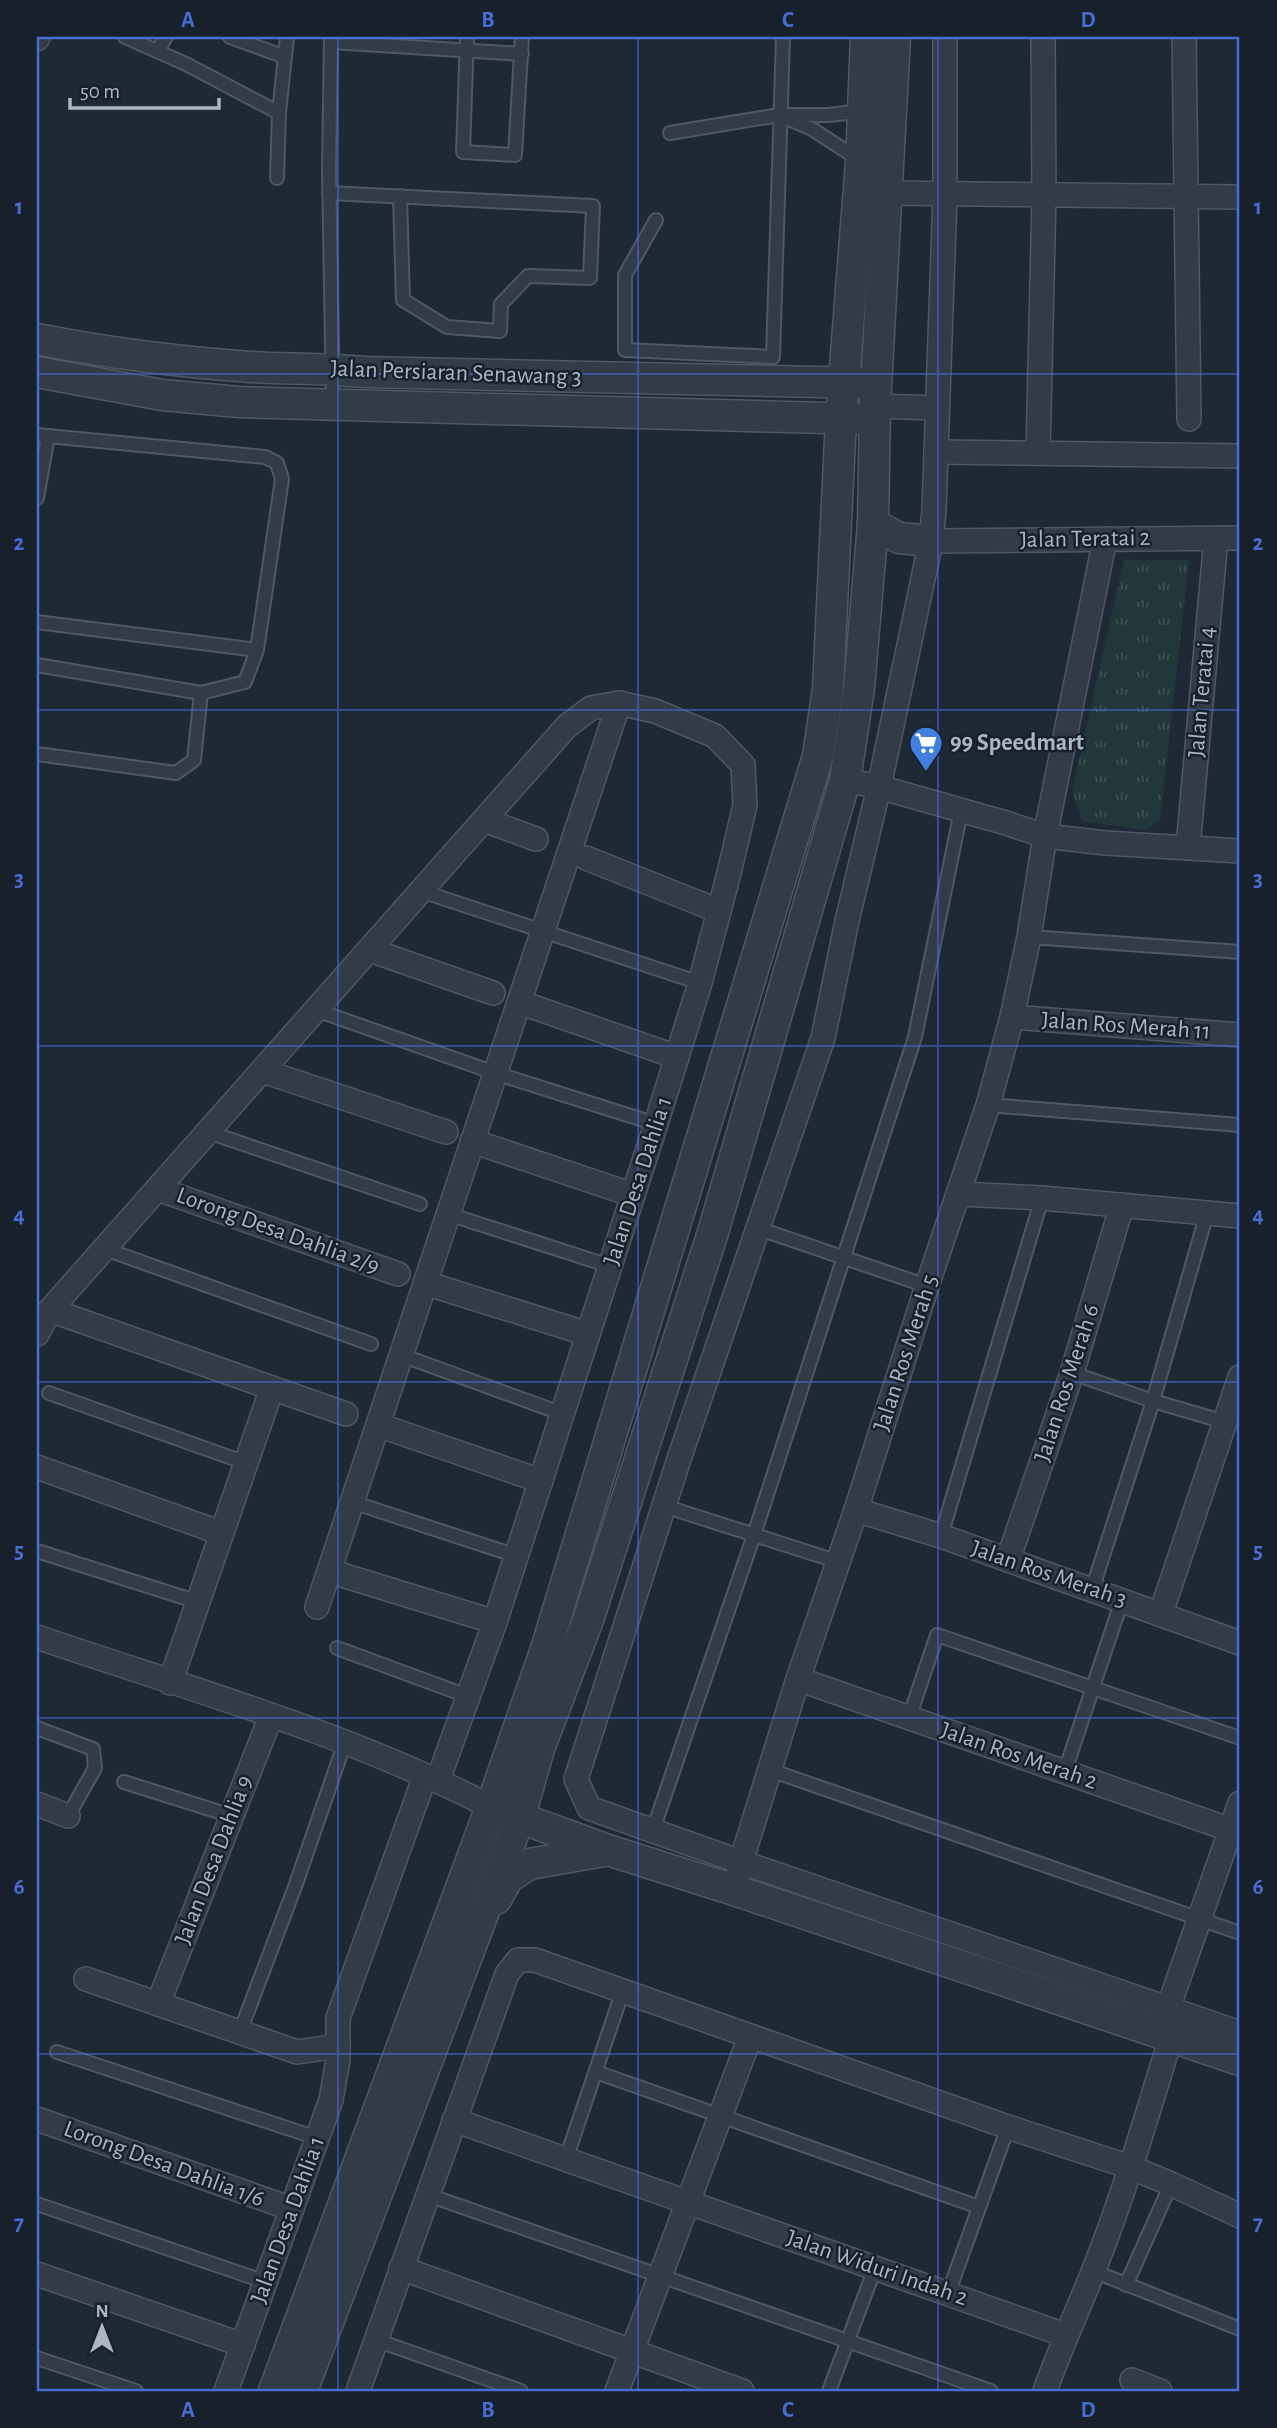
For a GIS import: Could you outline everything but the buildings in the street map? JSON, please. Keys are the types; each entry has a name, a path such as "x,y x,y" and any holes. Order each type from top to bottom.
{"street":[{"path":"302,2391 519,1819 539,1749 588,1620 715,1229 845,780 859,688 873,524 875,403 888,193 878,102 866,37"},
{"path":"274,2391 491,1807 546,1649 818,756 828,688 841,418 861,162 895,37"},
{"path":"738,1876 653,1830 589,1808 576,1779 664,1506 823,1038 879,787 930,541 934,510 945,195 945,37"},
{"path":"1038,453 1044,196 1043,37"},
{"path":"1184,37 1189,419"},
{"path":"888,193 1240,197"},
{"name":"Jalan Persiaran Senawang 3","path":"37,339 119,354 252,367 365,372 844,382 875,403"},
{"name":"Jalan Persiaran Senawang 3","path":"37,372 162,395 333,406 841,418 875,403"},
{"path":"875,403 937,408"},
{"path":"936,452 1240,456"},
{"path":"873,524 900,538 930,541"},
{"name":"Jalan Teratai 4","path":"1188,847 1216,538"},
{"name":"Jalan Teratai 2","path":"930,541 1240,538"},
{"name":"Jalan Ros Merah 5","path":"738,1876 798,1679 839,1562 988,1105 1012,1017 1029,937 1045,836 1105,539"},
{"path":"317,1607 619,703"},
{"name":"Jalan Desa Dahlia 1","path":"37,1334 51,1310 567,726 591,708 619,703 655,710 715,736 743,765 745,805 700,982 656,1124 470,1697 432,1778 338,2018 338,2046 331,2100 226,2391"},
{"path":"845,780 1006,822 1045,836 1105,843 1240,851"},
{"path":"484,820 536,839"},
{"path":"586,858 719,911"},
{"path":"370,950 493,993"},
{"path":"519,1002 677,1057"},
{"name":"Jalan Ros Merah 11","path":"1012,1017 1240,1035"},
{"path":"262,1071 446,1132"},
{"path":"472,1141 633,1195"},
{"name":"Lorong Desa Dahlia 2/9","path":"158,1188 398,1274"},
{"path":"959,1194 1042,1198 1240,1216"},
{"name":"Jalan Ros Merah 6","path":"1007,1560 1072,1373 1122,1205"},
{"path":"425,1283 588,1334"},
{"path":"51,1310 346,1414"},
{"path":"1161,1613 1240,1377"},
{"path":"170,1683 272,1388"},
{"path":"377,1425 541,1481"},
{"path":"37,1467 221,1533"},
{"name":"Jalan Ros Merah 3","path":"856,1510 941,1536 1240,1643"},
{"path":"329,1571 495,1622"},
{"path":"37,1637 345,1742 432,1778 519,1819 608,1850 738,1876 1167,2025 1240,2060"},
{"name":"Jalan Ros Merah 2","path":"798,1679 1236,1831"},
{"name":"Jalan Desa Dahlia 9","path":"158,2004 271,1716"},
{"path":"539,1749 541,1803 551,1813 608,1850"},
{"path":"1045,2391 1065,2335 1093,2271 1130,2167 1167,2025 1200,1920 1236,1831 1240,1803"},
{"path":"37,1804 68,1816"},
{"path":"471,1942 508,1878 528,1864 608,1850"},
{"path":"358,2391 507,1974 518,1960 536,1961 1007,2127 1130,2167 1240,2216"},
{"path":"86,1979 297,2052 338,2046"},
{"path":"1167,2025 1240,2033"},
{"path":"617,2391 750,2037"},
{"name":"Lorong Desa Dahlia 1/6","path":"37,2119 292,2210"},
{"name":"Jalan Widuri Indah 2","path":"454,2120 1065,2335"},
{"path":"401,2268 742,2391"},
{"path":"37,2274 243,2345"},
{"path":"1132,2380 1160,2391"}],"lane":[{"path":"125,37 279,113"},
{"path":"157,51 166,37"},
{"path":"230,37 285,57"},
{"path":"277,178 279,113 287,37"},
{"path":"467,43 463,152 515,155 522,37"},
{"path":"656,220 625,275 625,350 773,357 783,37"},
{"path":"333,406 329,193 331,40 467,43 522,54"},
{"path":"670,133 779,115 828,115 878,102"},
{"path":"779,115 812,129 861,162"},
{"path":"329,193 400,196 593,206 590,278 528,276 501,303 500,331 447,327 403,300 400,196"},
{"path":"37,498 42,436 265,457 277,463 282,479 257,650 245,682 201,693 37,665"},
{"path":"37,622 257,650"},
{"path":"37,754 176,773 194,760 201,693"},
{"path":"653,1830 754,1535 915,1037 961,811"},
{"path":"421,891 700,982"},
{"path":"1029,937 1240,953"},
{"path":"316,1010 495,1073 656,1124"},
{"path":"988,1105 1240,1125"},
{"path":"208,1132 420,1204"},
{"path":"941,1536 1042,1198"},
{"path":"1092,1590 1153,1401 1207,1213"},
{"path":"448,1214 610,1266"},
{"path":"757,1228 927,1286"},
{"path":"105,1249 371,1344"},
{"path":"401,1355 563,1413"},
{"path":"1072,1373 1225,1422"},
{"path":"49,1394 246,1463"},
{"path":"352,1502 517,1556"},
{"path":"664,1506 839,1562"},
{"path":"37,1551 198,1602"},
{"path":"1065,1771 1122,1600"},
{"path":"909,1718 937,1635 1240,1738"},
{"path":"337,1648 470,1697"},
{"path":"37,1728 93,1749 95,1768 68,1816"},
{"path":"240,2032 296,1884 345,1742"},
{"path":"770,1770 1240,1933"},
{"path":"124,1782 232,1816"},
{"path":"566,2159 622,1993"},
{"path":"57,2052 317,2138"},
{"path":"596,2072 979,2207"},
{"path":"948,2294 1007,2127"},
{"path":"1126,2285 1171,2183"},
{"path":"428,2195 991,2391"},
{"path":"37,2204 266,2282"},
{"path":"829,2391 875,2268"},
{"path":"1093,2271 1240,2329"},
{"path":"376,2340 521,2391"},
{"path":"37,2358 136,2391"}],"green space":[{"path":"1124,560 1189,560 1160,820 1145,830 1082,821 1072,791"}],"place":[{"name":"99 Speedmart","path":"926,773"}]}
